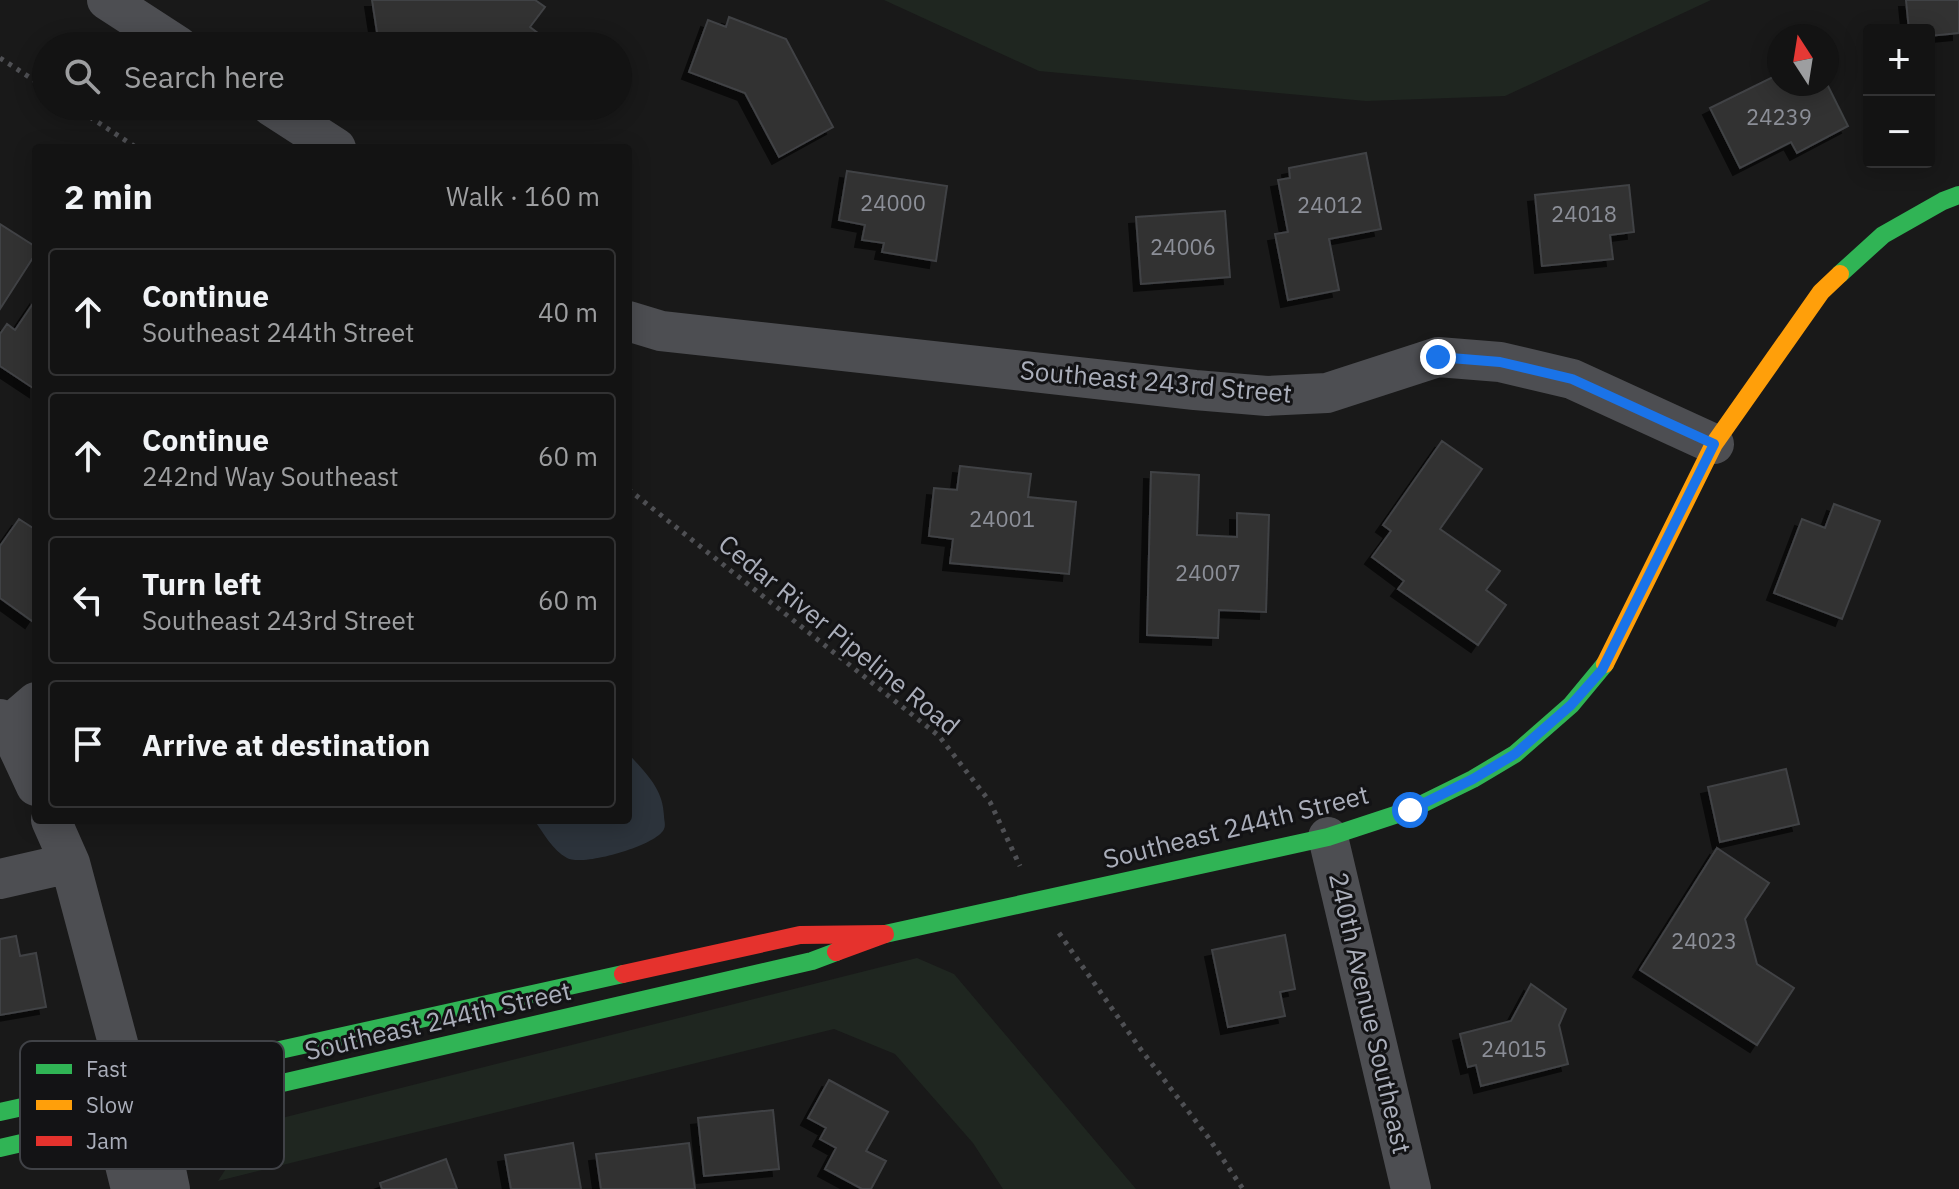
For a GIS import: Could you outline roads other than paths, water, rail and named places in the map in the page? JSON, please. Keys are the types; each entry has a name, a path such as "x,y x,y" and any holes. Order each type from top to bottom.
{"street":[{"path":"107,0 156,32"},
{"path":"293,120 330,144"},
{"name":"Southeast 244th Street","path":"284,1070 812,961 885,934 1328,837 1410,810 1473,779 1515,754 1571,705 1602,670 1714,444 1821,292 1883,235 1959,195"},
{"name":"Southeast 243rd Street","path":"632,322 661,331 1267,396 1327,393 1438,357 1500,362 1572,379 1714,444"},
{"path":"15,716 32,773"},
{"path":"53,824 70,863 117,1041"},
{"name":"240th Avenue Southeast","path":"1328,837 1411,1189"},
{"path":"0,879 70,863"},
{"name":"Southeast 244th Street","path":"284,1063 800,935 885,934"},
{"name":"Southeast 244th Street","path":"0,1112 20,1110"},
{"name":"Southeast 244th Street","path":"0,1148 20,1141"},
{"path":"126,1169 131,1189"},
{"path":"166,1169 170,1189"}]}
